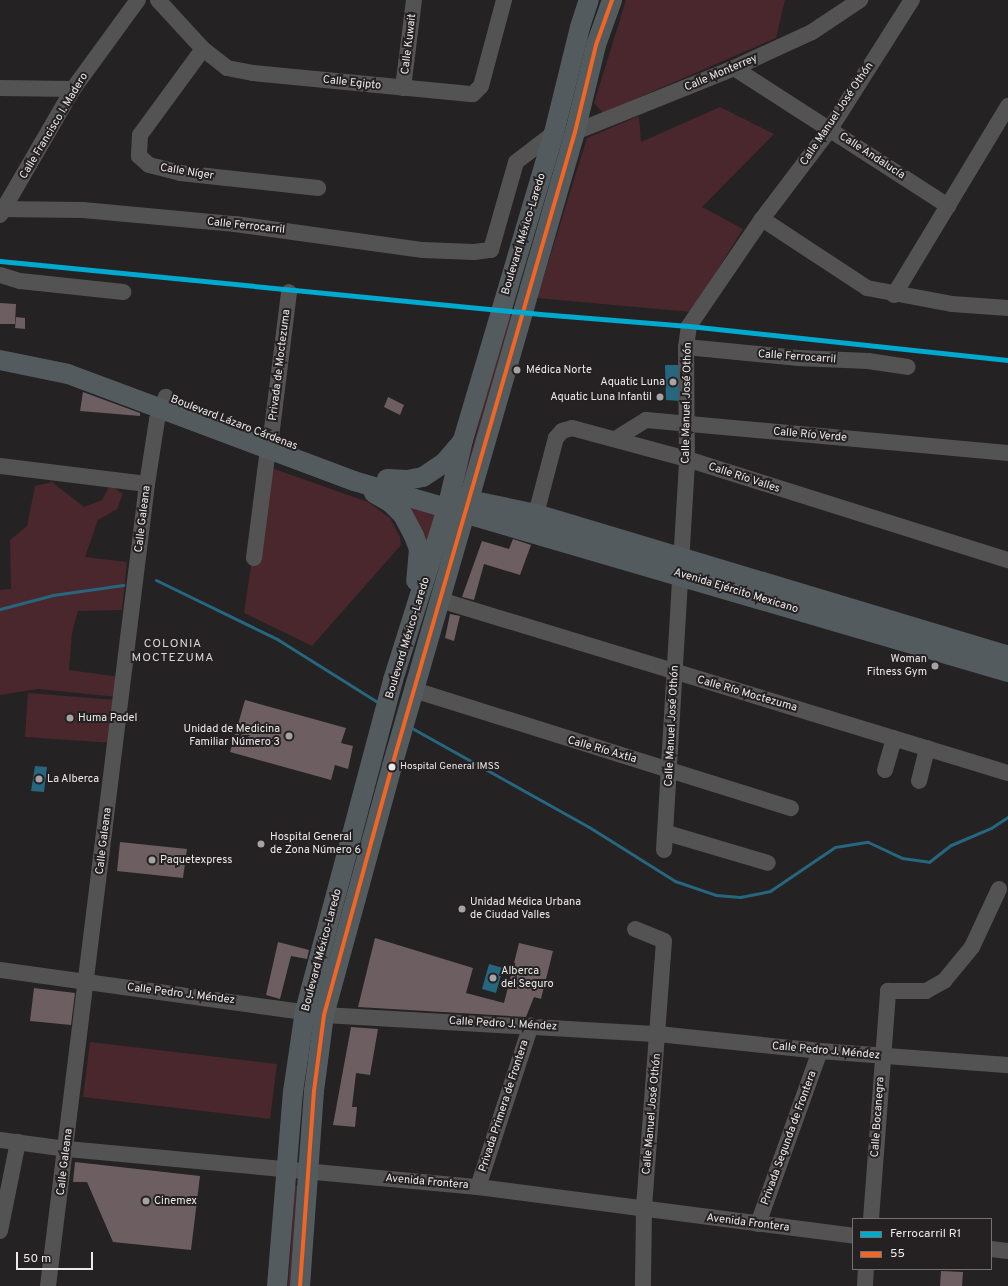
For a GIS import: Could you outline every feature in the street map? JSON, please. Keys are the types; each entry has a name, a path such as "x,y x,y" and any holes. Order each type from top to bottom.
{"main road":[{"name":"Boulevard México-Laredo","path":"300,1286 308,1170 314,1013 394,757 440,600 458,504 463,440 554,133 580,27 589,0"},
{"name":"Boulevard México-Laredo","path":"277,1286 294,1092 393,680 458,504 575,132 596,45 612,0"},
{"name":"Boulevard Lázaro Cárdenas","path":"0,347 73,362 163,403"},
{"name":"Boulevard Lázaro Cárdenas","path":"0,360 68,374 163,403 269,443 354,481 458,504"},
{"path":"387,479 407,480 423,477 445,462 463,440"},
{"name":"Boulevard Lázaro Cárdenas","path":"269,443 387,479 458,504"},
{"path":"354,481 391,503 403,515 419,549 409,634"},
{"name":"Avenida Ejército Mexicano","path":"458,504 536,514 680,566"},
{"name":"Avenida Ejército Mexicano","path":"458,504 680,566 845,616 1008,672"},
{"name":"Avenida Ejército Mexicano","path":"845,616 1008,656"}],"street":[{"name":"Calle Francisco I. Madero","path":"1,211 73,89 138,0"},
{"name":"Calle Egipto","path":"158,0 203,49 227,68 253,74 473,94 481,86 504,0"},
{"name":"Calle Kuwait","path":"404,88 414,0"},
{"name":"Calle Monterrey","path":"575,132 734,68 812,32 860,0"},
{"name":"Calle Manuel José Othón","path":"664,850 667,833 680,566 687,459 686,347 689,326 762,219 830,129 912,0"},
{"name":"Calle Níger","path":"203,49 140,135 139,156 149,166 180,173 318,188"},
{"name":"Calle Andalucía","path":"734,68 948,206"},
{"path":"0,88 73,89"},
{"path":"894,295 1008,106"},
{"name":"Calle Ferrocarril","path":"1,211 84,210 228,224 423,250 490,250 516,162 554,133"},
{"path":"762,219 867,288 894,295 1008,308"},
{"path":"0,275 20,281 123,292"},
{"name":"Privada de Moctezuma","path":"254,558 290,292"},
{"name":"Calle Ferrocarril","path":"686,347 798,358 868,361 908,367"},
{"name":"Calle Galeana","path":"48,1286 67,1149 147,484 163,403"},
{"name":"Calle Río Verde","path":"617,438 646,420 1008,453"},
{"name":"Calle Río Valles","path":"536,514 556,438 562,431 572,428 617,438 687,459 1008,560"},
{"path":"0,466 147,484"},
{"name":"Calle Río Moctezuma","path":"440,600 675,673 1008,773"},
{"name":"Calle Río Axtla","path":"413,693 791,808"},
{"path":"885,770 894,738"},
{"path":"918,781 927,748"},
{"path":"667,833 768,862"},
{"name":"Calle Bocanegra","path":"871,1218 888,991 926,991 944,981 972,947 999,889"},
{"name":"Calle Manuel José Othón","path":"636,929 664,941 644,1210 643,1286"},
{"name":"Calle Pedro J. Méndez","path":"0,970 314,1013 531,1025 658,1034 820,1051 1008,1065"},
{"name":"Privada Primera de Frontera","path":"478,1186 531,1025"},
{"name":"Privada Segunda de Frontera","path":"758,1224 820,1051"},
{"name":"Avenida Frontera","path":"0,1140 67,1149 288,1171 308,1170 478,1186 644,1210 852,1236"},
{"path":"0,1231 18,1142"},
{"path":"992,1249 1008,1251"},
{"path":"865,1286 866,1270"}],"shaded area":[{"path":"626,0 785,0 776,38 603,113 594,103"},
{"path":"720,107 774,134 702,207 743,229 691,312 537,298 587,138 639,116 641,142"},
{"path":"508,315 516,316 466,485 463,482"},
{"path":"266,466 368,502 390,518 400,537 401,545 312,646 244,613"},
{"path":"52,482 84,507 102,500 110,485 123,494 117,509 98,520 85,557 127,562 122,610 78,611 72,633 69,670 120,677 118,697 38,689 0,695 0,590 11,589 10,540 27,526 35,486"},
{"path":"405,504 440,515 428,552"},
{"name":"Huma Padel","path":"28,693 116,700 113,743 25,737"},
{"path":"90,1042 277,1064 270,1119 83,1097"},
{"path":"298,1185 291,1286 288,1286 295,1186"}],"water":[{"name":"Aquatic Luna","path":"665,365 679,365 680,401 666,400"},
{"name":"La Alberca","path":"35,766 47,767 44,792 31,791"},
{"name":"Alberca del Seguro","path":"489,964 503,968 496,993 482,989"}],"building":[{"path":"0,303 16,304 15,324 0,324"},
{"path":"16,317 25,318 25,329 15,328"},
{"path":"83,392 140,413 140,416 80,411"},
{"path":"388,397 404,405 400,415 384,407"},
{"path":"513,539 531,545 520,575 484,564 474,600 462,597 482,541 509,549"},
{"path":"450,614 460,616 454,641 445,638"},
{"name":"Unidad de Medicina Familiar Número 3","path":"245,700 346,728 341,743 353,746 348,769 335,765 331,780 230,752"},
{"name":"Paquetexpress","path":"120,842 187,849 183,878 117,871"},
{"path":"375,938 473,968 466,993 504,1003 519,943 553,951 541,999 534,997 526,1017 358,1007"},
{"path":"278,942 309,950 307,959 291,956 280,999 266,995"},
{"path":"34,988 75,993 71,1025 30,1021"},
{"path":"351,1027 378,1029 370,1075 356,1073 352,1107 357,1107 355,1127 333,1125"},
{"name":"Cinemex","path":"75,1162 200,1176 191,1250 113,1242 87,1182 73,1182"},
{"path":"941,1271 963,1272 962,1286 940,1286"}],"waterway":[{"path":"156,580 277,639 379,703"},
{"path":"0,609 53,595 123,585"},
{"path":"410,727 589,827 675,881 716,895 740,897 770,891 835,847 868,842 902,858 929,862 951,845 991,828 1008,817"}],"rail line":[{"name":"R1","path":"0,261 540,314 689,326 1008,360"}],"transit line":[{"name":"55","path":"300,1286 314,1091 324,1015 392,766 575,132 596,45 612,0"}],"place":[{"name":"Médica Norte","path":"517,370"},
{"name":"Aquatic Luna","path":"673,382"},
{"name":"Aquatic Luna Infantil","path":"660,397"},
{"name":"Woman Fitness Gym","path":"935,666"},
{"name":"Huma Padel","path":"70,718"},
{"name":"Unidad de Medicina Familiar Número 3","path":"289,736"},
{"name":"Hospital General IMSS","path":"392,767"},
{"name":"La Alberca","path":"39,779"},
{"name":"Hospital General de Zona Número 6","path":"261,844"},
{"name":"Paquetexpress","path":"152,860"},
{"name":"Unidad Médica Urbana de Ciudad Valles","path":"462,909"},
{"name":"Alberca del Seguro","path":"493,978"},
{"name":"Cinemex","path":"146,1201"}],"district":[{"name":"COLONIA MOCTEZUMA","path":"173,652"}]}
